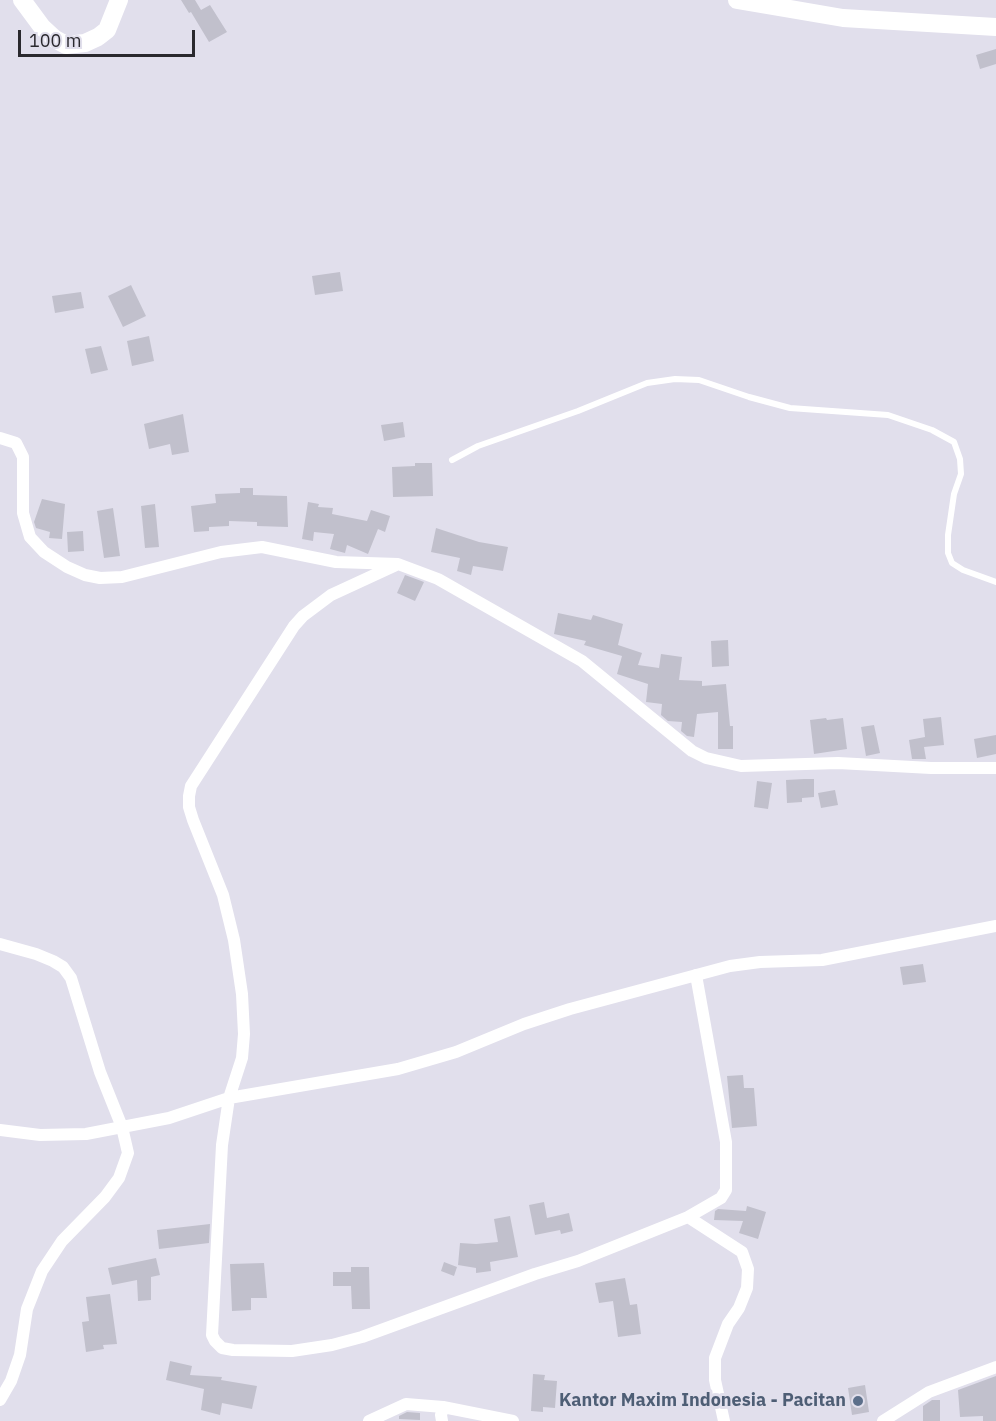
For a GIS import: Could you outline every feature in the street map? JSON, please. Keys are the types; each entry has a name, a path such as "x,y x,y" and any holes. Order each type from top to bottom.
{"main road":[{"path":"22,0 42,27 66,45 85,44 107,30 119,0"},
{"path":"737,0 843,18 996,27"}],"street":[{"path":"0,438 16,443 24,457 23,513 30,537 44,552 67,567 85,575 100,578 122,577 221,552 261,547 336,562 398,564 438,579 582,661 692,751 706,758 741,766 838,763 932,768 996,768"},
{"path":"398,564 332,595 303,616 294,626 191,786 189,807 223,895 234,940 242,994 244,1034 242,1058 229,1098 222,1145 212,1335 222,1348 243,1351 292,1351 332,1345 362,1337 535,1274 578,1261 688,1217 721,1198 726,1191 727,1183 726,1142 696,975"},
{"path":"0,1130 40,1135 86,1134 170,1118 229,1098 398,1069 456,1052 524,1024 570,1009 730,966 822,960 996,926"},
{"path":"0,944 28,951 53,961 63,967 71,978 97,1061 122,1127 128,1153 119,1178 105,1197 62,1241 42,1271 27,1309 20,1355 10,1382 0,1400"},
{"path":"688,1217 742,1252 748,1269 747,1288 739,1308 728,1324 715,1358 715,1380 724,1421"},
{"path":"883,1421 929,1392 996,1367"},
{"path":"369,1421 406,1404 443,1407 513,1421"},
{"path":"442,1421 443,1407"}],"lane":[{"path":"452,460 478,446 578,411 647,383 675,379 699,380 790,408 888,415 932,430 954,442 960,459 961,474 954,494 948,535 948,553 952,564 996,582"}],"building":[{"path":"181,0 195,0 201,10 210,5 227,32 209,42"},
{"path":"996,49 996,64 980,69 976,55"},
{"path":"340,272 343,291 315,295 312,276"},
{"path":"131,285 146,316 123,327 108,296"},
{"path":"81,292 84,308 55,313 52,296"},
{"path":"149,336 154,361 132,366 127,341"},
{"path":"101,346 108,370 91,374 85,349"},
{"path":"183,414 189,452 172,455 170,444 149,449 144,424"},
{"path":"403,422 405,437 384,441 381,425"},
{"path":"415,463 432,463 433,496 393,497 392,467 415,466"},
{"path":"240,488 253,488 253,495 287,496 288,527 257,526 257,522 229,521 229,526 209,527 209,531 194,532 191,506 216,503 215,494 240,493"},
{"path":"42,499 65,504 62,539 49,538 50,532 36,528 34,522"},
{"path":"308,502 319,504 318,507 333,508 332,514 367,521 371,510 390,516 385,532 378,529 368,554 347,545 345,553 330,549 334,534 314,532 313,541 302,539"},
{"path":"155,504 159,547 145,548 141,506"},
{"path":"113,508 120,556 104,558 97,511"},
{"path":"436,528 479,542 508,547 503,571 473,566 471,575 457,571 460,558 431,552"},
{"path":"83,531 84,551 68,552 67,532"},
{"path":"405,575 424,582 415,601 397,593"},
{"path":"558,613 591,620 593,615 623,624 618,645 642,653 638,665 659,668 661,654 682,657 679,680 702,681 702,686 726,684 730,726 733,726 733,749 718,749 718,712 697,714 694,737 687,736 681,731 682,722 668,721 661,715 662,704 646,702 648,684 617,674 622,656 584,645 586,641 554,634"},
{"path":"728,640 729,666 712,667 711,641"},
{"path":"941,717 944,745 924,747 926,759 912,759 909,740 925,737 923,719"},
{"path":"826,718 827,720 843,718 847,749 814,754 810,720"},
{"path":"874,725 880,753 866,756 861,727"},
{"path":"996,735 996,754 977,758 974,739"},
{"path":"814,779 814,797 802,798 802,802 787,803 786,780"},
{"path":"757,781 772,783 768,809 754,807"},
{"path":"835,790 838,805 821,808 818,793"},
{"path":"923,964 926,982 903,985 900,967"},
{"path":"743,1075 744,1088 754,1088 757,1126 732,1128 727,1076"},
{"path":"544,1202 547,1218 569,1213 573,1231 561,1234 560,1230 535,1235 529,1205"},
{"path":"747,1206 766,1212 758,1239 739,1233 743,1221 714,1220 715,1211 718,1209 746,1211"},
{"path":"510,1216 518,1257 490,1262 491,1271 476,1273 476,1268 458,1265 460,1243 498,1242 494,1219"},
{"path":"210,1224 209,1243 159,1249 157,1230"},
{"path":"156,1258 160,1275 151,1277 151,1300 138,1301 137,1280 112,1285 108,1268"},
{"path":"444,1262 457,1267 454,1276 441,1271"},
{"path":"264,1263 267,1298 251,1298 251,1310 232,1311 230,1264"},
{"path":"351,1267 369,1267 370,1309 352,1309 351,1286 333,1286 333,1272 351,1272"},
{"path":"625,1278 630,1305 637,1304 641,1334 618,1337 613,1301 599,1303 595,1283"},
{"path":"110,1294 117,1344 103,1345 104,1349 86,1352 82,1322 89,1321 86,1297"},
{"path":"170,1361 192,1366 190,1375 222,1377 221,1380 257,1386 252,1409 222,1403 220,1415 201,1410 204,1389 166,1380"},
{"path":"533,1374 545,1375 544,1380 557,1381 555,1408 543,1407 543,1412 531,1411"},
{"path":"996,1376 996,1421 983,1421 983,1416 960,1417 958,1390"},
{"path":"865,1385 869,1412 852,1415 848,1388"},
{"path":"932,1400 940,1400 940,1421 923,1421 923,1406"},
{"path":"407,1412 420,1413 420,1420 399,1419 399,1416"}],"place":[{"name":"Kantor Maxim Indonesia - Pacitan","path":"858,1401"}]}
